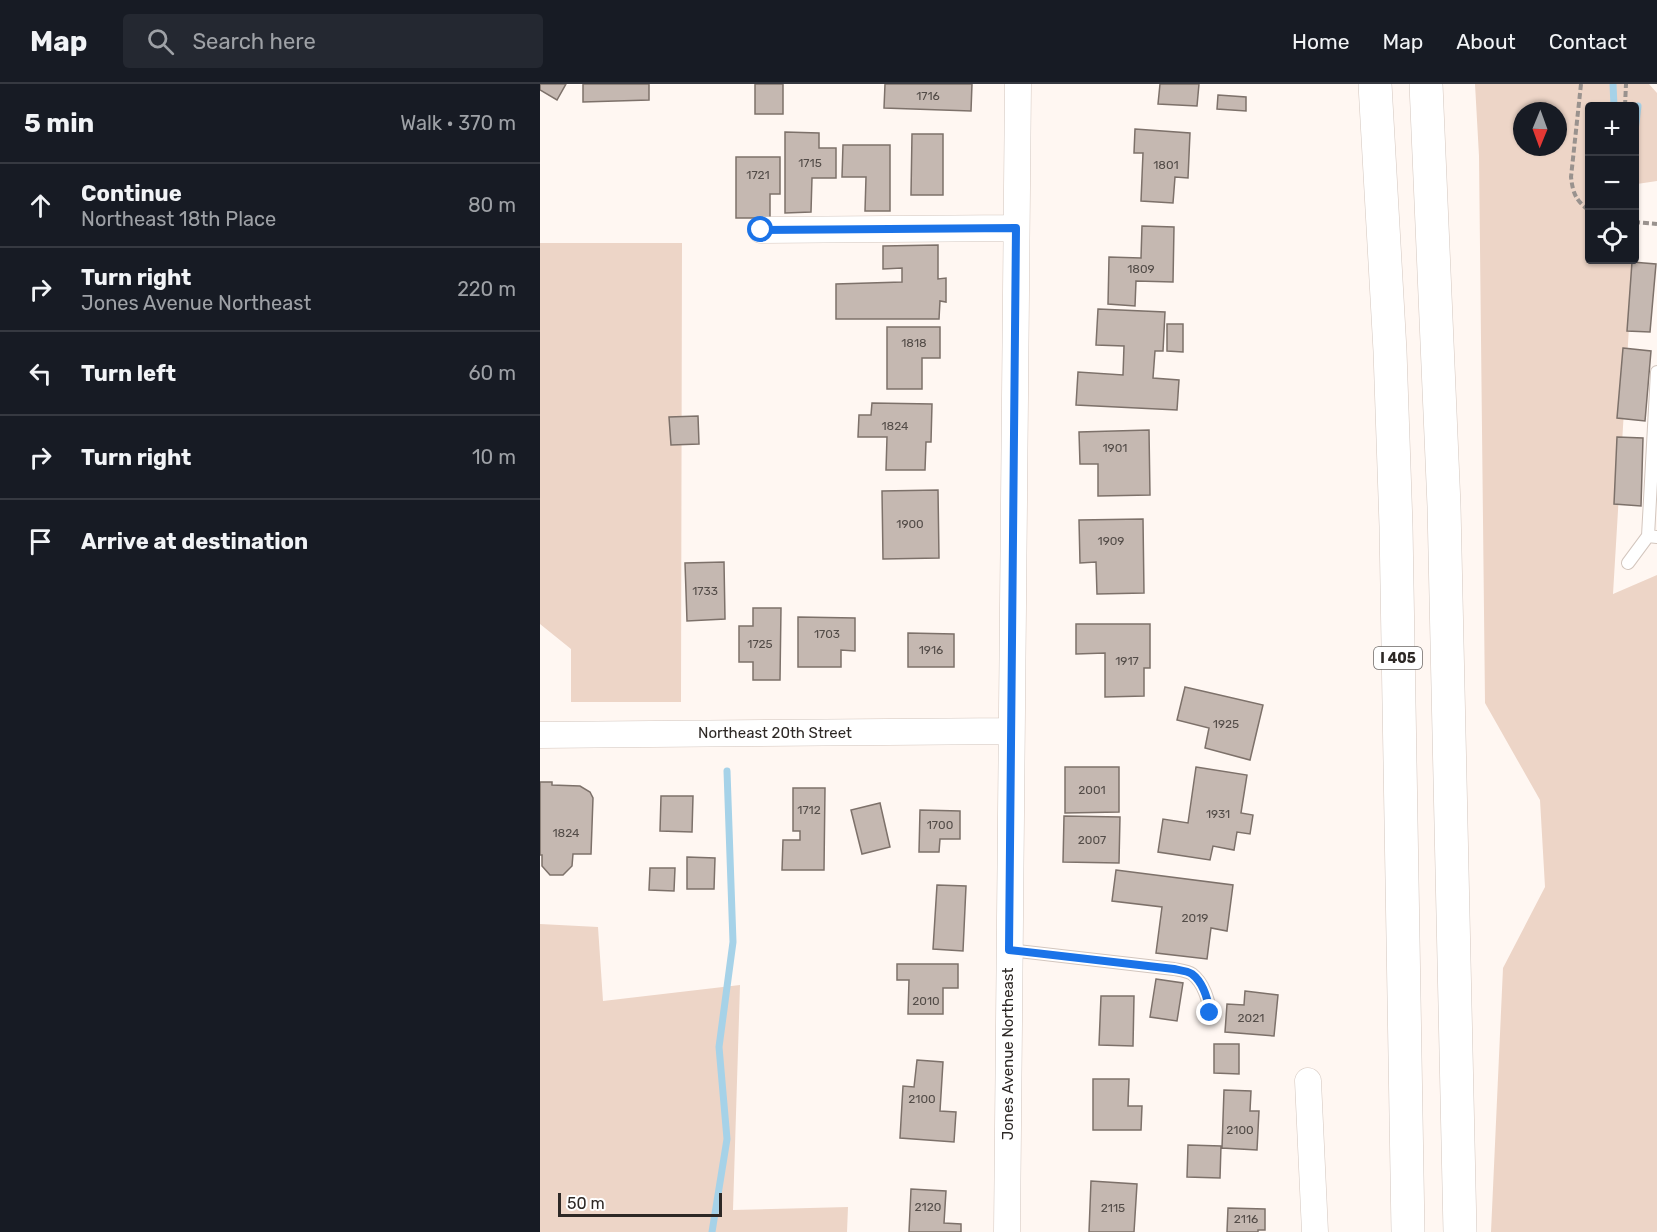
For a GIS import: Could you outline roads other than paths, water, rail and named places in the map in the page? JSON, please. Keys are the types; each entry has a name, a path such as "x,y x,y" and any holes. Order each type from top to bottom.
{"highway":[{"name":"I 405","path":"1375,84 1390,351 1396,526 1408,1232"},
{"path":"1426,84 1444,506 1460,1232"}],"street":[{"name":"Jones Avenue Northeast","path":"1007,1232 1018,84"},
{"path":"761,230 1016,228"},
{"name":"Northeast 20th Street","path":"540,735 1011,731"},
{"path":"1308,1081 1315,1232"}],"lane":[{"path":"1629,563 1652,536 1657,372"},
{"path":"1009,950 1174,969 1192,974 1208,999 1210,1013"}],"waterway":[{"path":"1613,84 1614,102"},
{"path":"712,1232 727,1139 719,1047 733,942 727,771"}]}
